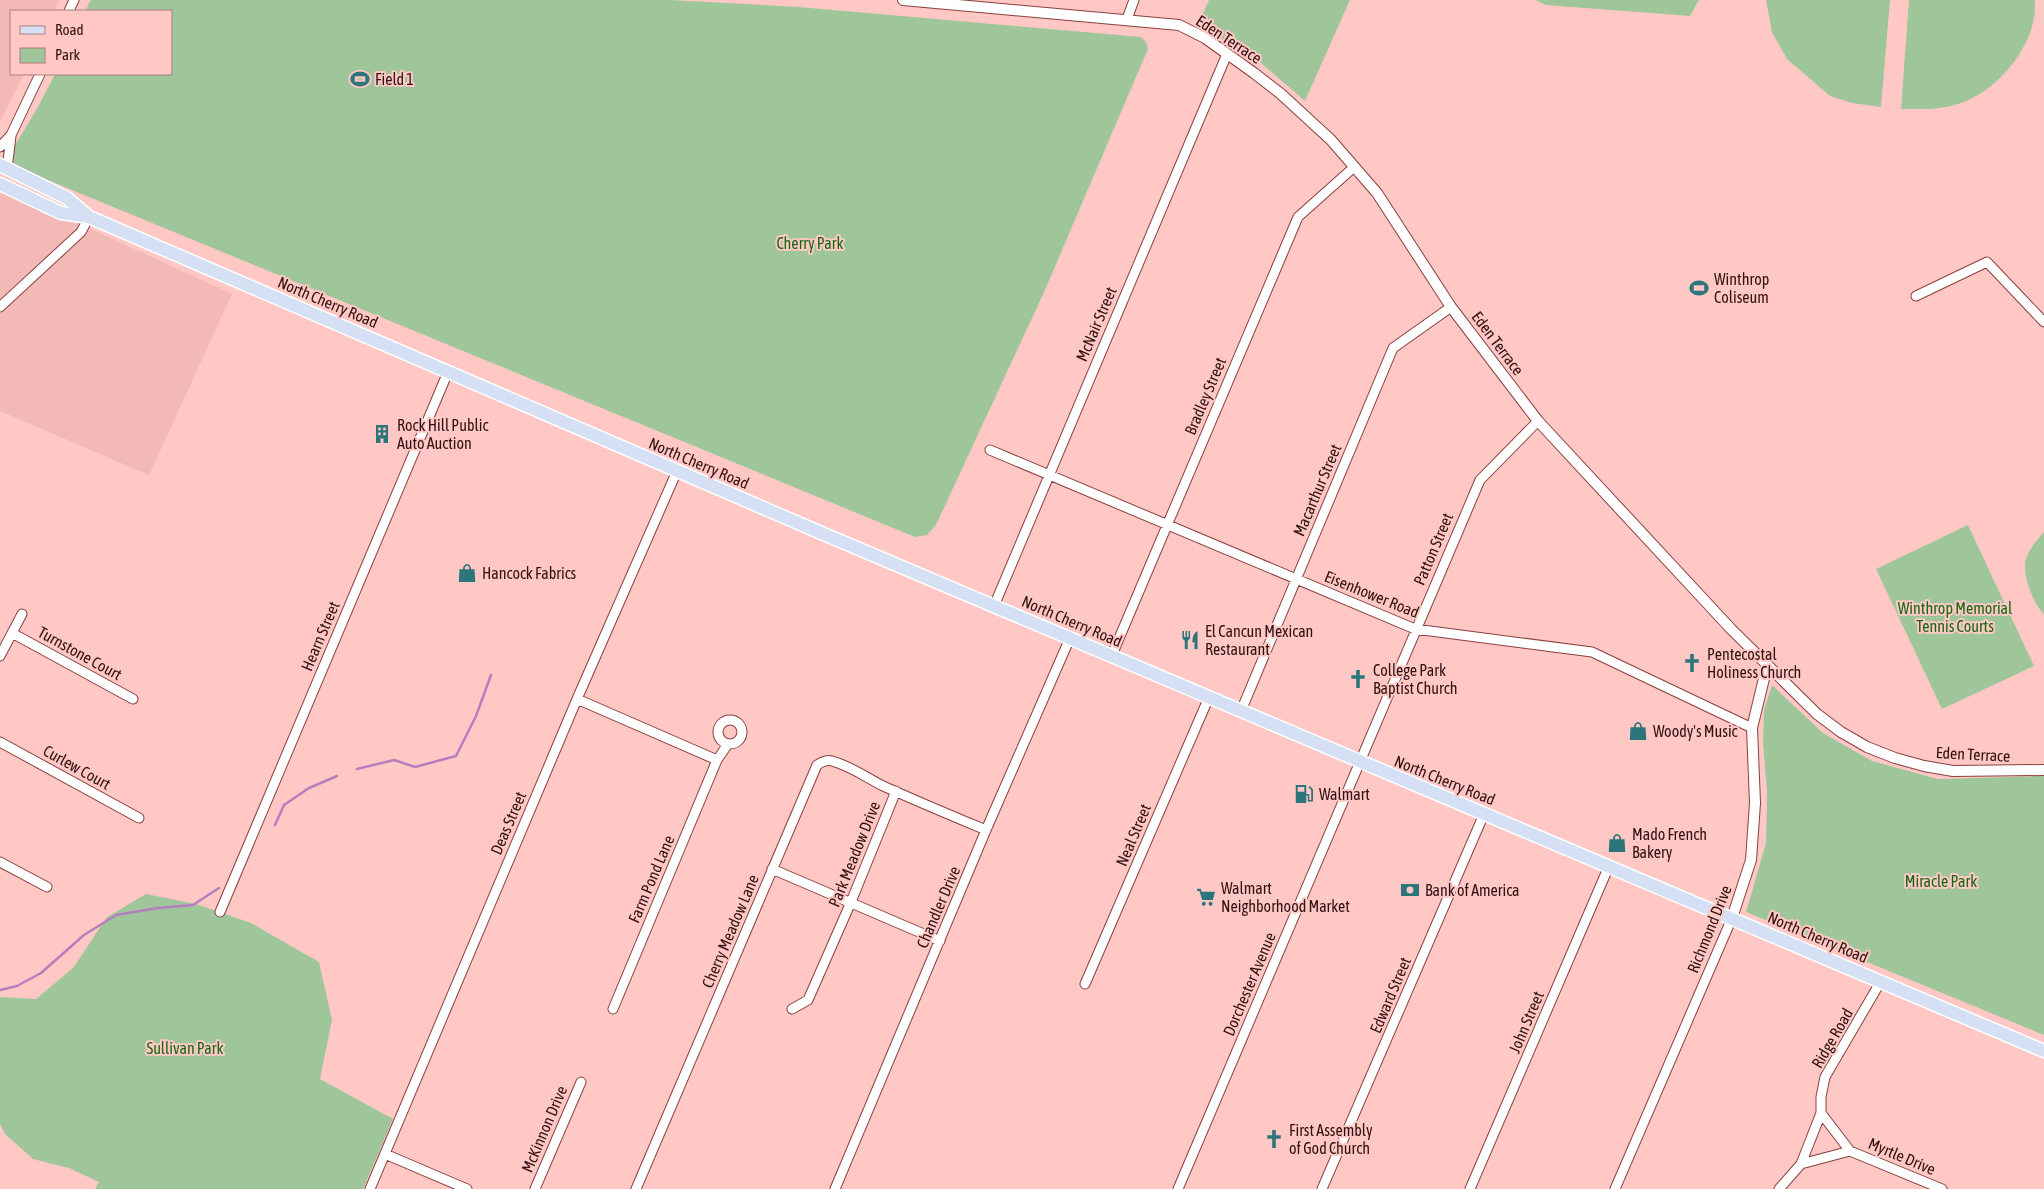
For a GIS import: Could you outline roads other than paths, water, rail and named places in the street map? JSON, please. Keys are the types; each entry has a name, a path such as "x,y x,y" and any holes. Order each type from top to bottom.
{"main road":[{"name":"North Cherry Road","path":"4,167 67,198 89,217"},
{"name":"North Cherry Road","path":"0,184 61,213 89,217 677,471 1359,762 2044,1051"}],"street":[{"name":"Eden Terrace","path":"903,0 945,2 1179,25 1206,38 1261,78 1304,114 1330,140 1377,193 1451,306 1538,421 1767,666 1817,714 1841,732 1867,747 1895,758 1924,766 1953,771 2044,770"},
{"path":"1127,20 1134,0"},
{"name":"McNair Street","path":"994,606 1227,54"},
{"path":"4,167 11,135 40,75"},
{"path":"0,147 11,135"},
{"name":"Bradley Street","path":"1112,655 1298,217 1353,168"},
{"path":"0,306 81,232 89,217"},
{"path":"1916,296 1986,262 2044,322"},
{"name":"Macarthur Street","path":"1241,711 1393,348 1451,306"},
{"name":"Hearn Street","path":"220,912 448,372"},
{"name":"Patton Street","path":"1359,762 1480,480 1538,421"},
{"name":"Eisenhower Road","path":"990,450 1166,526 1415,629 1592,652 1752,728"},
{"name":"Deas Street","path":"370,1189 577,699 677,471"},
{"path":"0,656 22,614"},
{"name":"Turnstone Court","path":"12,633 133,699"},
{"name":"Chandler Drive","path":"835,1189 986,830 1070,638"},
{"name":"Richmond Drive","path":"1615,1189 1732,918 1751,860 1755,803 1752,728 1767,666"},
{"name":"Neal Street","path":"1085,984 1209,697"},
{"path":"577,699 717,760"},
{"name":"Curlew Court","path":"0,742 139,818"},
{"name":"Farm Pond Lane","path":"613,1009 717,760 728,744"},
{"name":"Cherry Meadow Lane","path":"636,1189 814,770 822,762 834,761 858,771 896,792"},
{"name":"Dorchester Avenue","path":"1178,1189 1359,762"},
{"name":"Park Meadow Drive","path":"792,1009 808,1000 896,792 986,830"},
{"name":"Edward Street","path":"1322,1189 1484,814"},
{"path":"0,862 47,887"},
{"name":"John Street","path":"1470,1189 1609,866"},
{"path":"772,869 940,942"},
{"name":"Ridge Road","path":"1779,1189 1802,1164 1821,1113 1821,1096 1825,1077 1881,982"},
{"name":"McKinnon Drive","path":"536,1189 581,1082"},
{"path":"1802,1164 1850,1151 1821,1113"},
{"name":"Myrtle Drive","path":"1850,1151 1942,1189"},
{"path":"385,1154 468,1189"}],"waterway":[{"path":"357,769 394,760 415,767 456,756 476,716 491,675"},
{"path":"275,825 284,805 309,788 337,776"},
{"path":"0,990 17,986 41,973 84,935 116,915 158,908 193,905 219,888"}],"place":[{"name":"Field 1","path":"360,79"},
{"name":"Winthrop Coliseum","path":"1699,288"},
{"name":"Rock Hill Public Auto Auction","path":"382,434"},
{"name":"Hancock Fabrics","path":"467,573"},
{"name":"El Cancun Mexican Restaurant","path":"1190,640"},
{"name":"Pentecostal Holiness Church","path":"1692,663"},
{"name":"College Park Baptist Church","path":"1358,679"},
{"name":"Woody's Music","path":"1638,731"},
{"name":"Walmart","path":"1304,794"},
{"name":"Mado French Bakery","path":"1617,843"},
{"name":"Bank of America","path":"1410,890"},
{"name":"Walmart Neighborhood Market","path":"1206,897"},
{"name":"First Assembly of God Church","path":"1274,1139"}],"park label":[{"name":"Cherry Park","path":"810,243"},
{"name":"Winthrop Memorial Tennis Courts","path":"1955,617"},
{"name":"Miracle Park","path":"1941,881"},
{"name":"Sullivan Park","path":"185,1048"}]}
